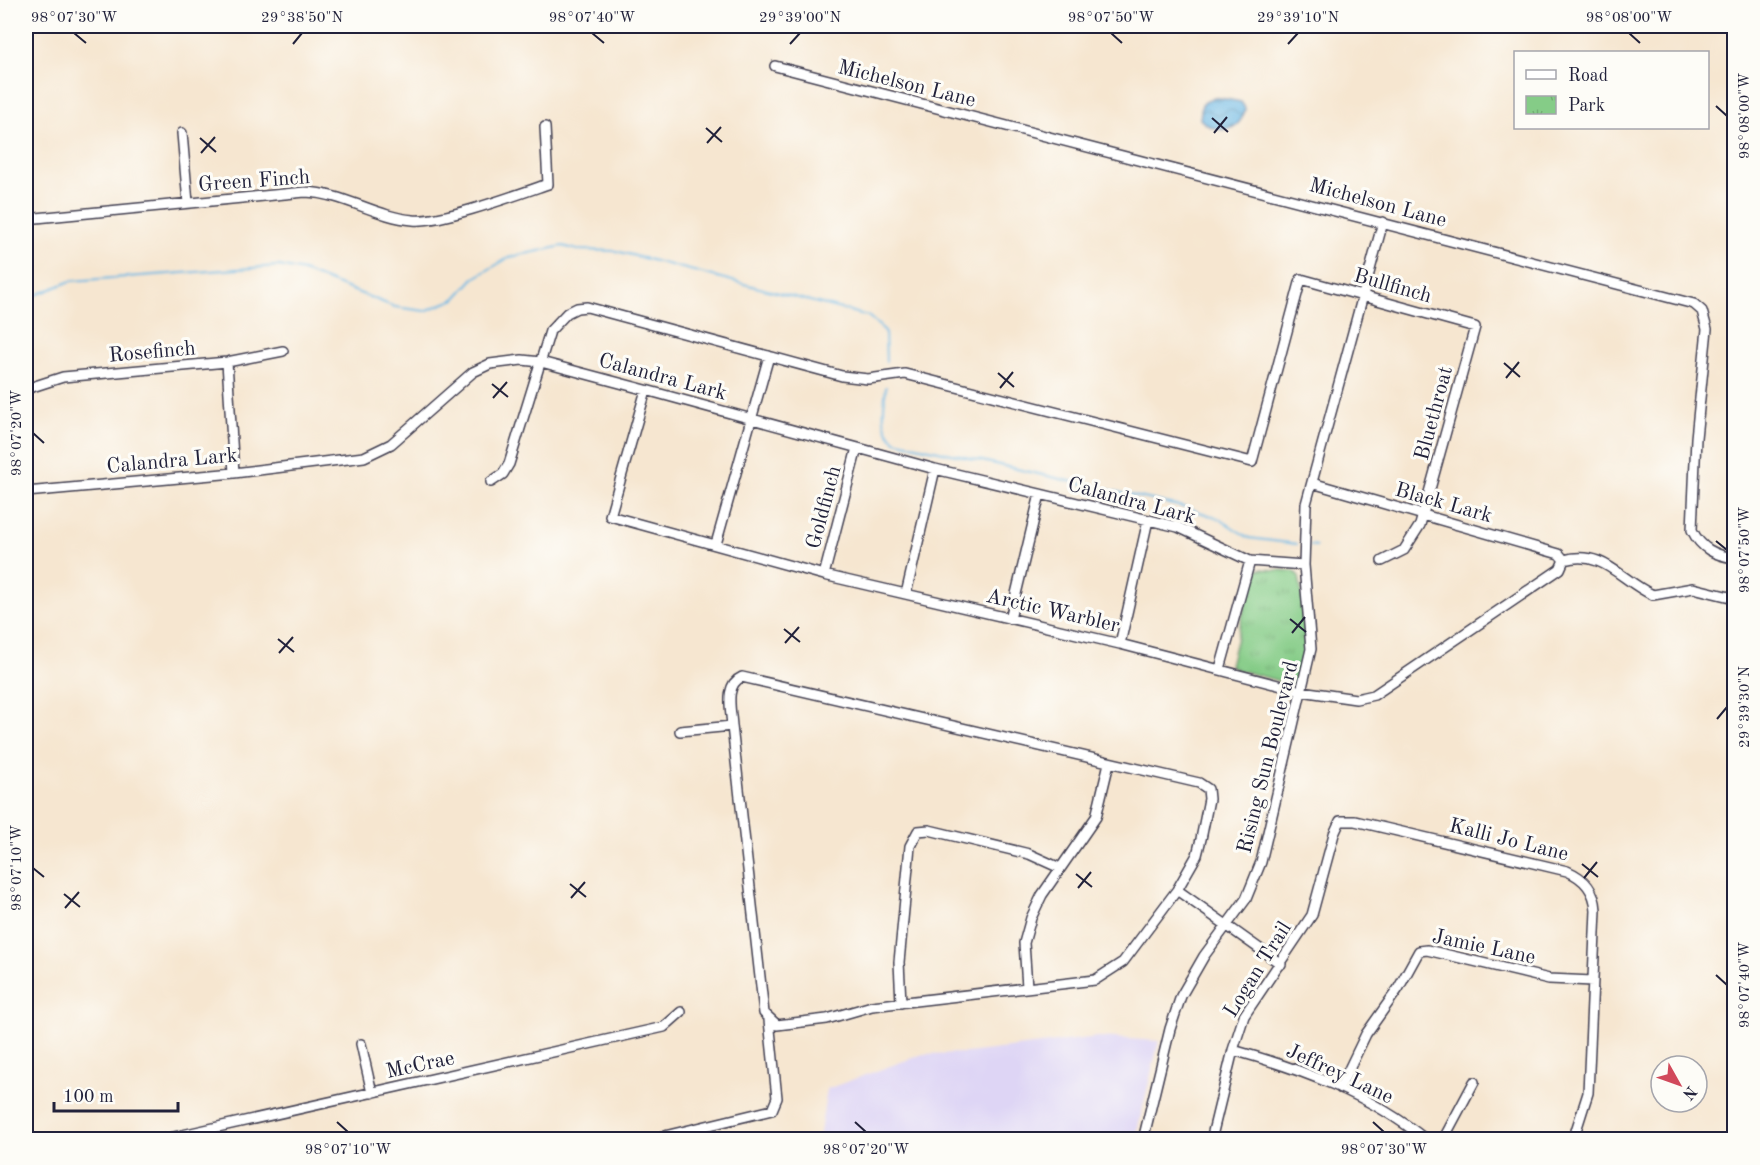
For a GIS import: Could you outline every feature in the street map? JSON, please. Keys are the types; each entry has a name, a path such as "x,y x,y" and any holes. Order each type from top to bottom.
{"street":[{"name":"Michelson Lane","path":"775,66 1686,300 1702,311 1707,329 1696,438 1692,530 1699,543 1708,551 1734,558"},
{"name":"Green Finch","path":"26,219 188,202 318,192 411,220 421,220 548,184 545,127"},
{"path":"182,133 188,202"},
{"name":"Rising Sun Boulevard","path":"1143,1140 1170,1029 1181,996 1203,956 1246,899 1257,874 1311,649 1304,565 1304,523 1312,483 1361,295 1383,222"},
{"name":"Bullfinch","path":"769,356 856,379 905,374 1252,462 1301,279 1474,327"},
{"path":"491,482 503,474 509,464 550,331 567,313 577,308 587,307 769,356 716,544"},
{"name":"Bluethroat","path":"1382,561 1404,550 1413,540 1424,515 1474,327"},
{"name":"Rosefinch","path":"26,389 63,377 227,362 283,351"},
{"path":"227,362 234,473"},
{"name":"Calandra Lark","path":"26,492 348,460 379,452 473,372 506,362 541,362 935,469 1193,532 1229,553 1250,561 1304,565"},
{"name":"Arctic Warbler","path":"646,390 610,516 824,575 1120,644 1301,691 1356,699 1374,695 1560,569 1564,560 1579,556 1600,562 1653,595 1693,588 1734,598"},
{"name":"Goldfinch","path":"824,575 857,448"},
{"path":"906,594 935,469"},
{"name":"Black Lark","path":"1312,483 1559,554 1564,560"},
{"path":"1010,619 1040,494"},
{"path":"1120,644 1148,520"},
{"path":"1220,669 1250,561"},
{"path":"749,677 1109,763 1199,783 1208,789 1209,799 1197,855 1177,891 1123,962 1113,970 1095,980 1080,984 1027,987 859,1008 827,1019 788,1026 777,1025 769,1020 764,1013 732,726 730,687 735,680 749,677"},
{"path":"680,731 732,726"},
{"path":"1027,987 1024,951 1035,908 1096,817 1109,763"},
{"name":"Logan Trail","path":"1211,1140 1233,1050 1244,1016 1312,915 1334,834 1340,821"},
{"name":"Kalli Jo Lane","path":"1340,821 1355,821 1574,874 1588,885 1596,900 1588,1093 1573,1140"},
{"path":"901,1003 899,962 910,846 918,831 930,830 1016,850 1060,868"},
{"path":"1177,891 1281,964"},
{"name":"Jamie Lane","path":"1340,1088 1366,1034 1398,989 1419,951 1427,950 1549,979 1593,981"},
{"name":"McCrae","path":"160,1140 664,1027 681,1012"},
{"path":"648,1140 764,1113 775,1105 769,1020"},
{"path":"361,1044 372,1093"},
{"name":"Jeffrey Lane","path":"1233,1050 1297,1069 1340,1088 1379,1108 1426,1140"},
{"path":"1443,1140 1474,1082"}],"shaded area":[{"path":"1098,1037 1159,1041 1135,1139 819,1139 827,1089 923,1054 967,1053"}],"green space":[{"path":"1259,569 1294,571 1299,576 1305,617 1306,649 1305,664 1297,686 1231,668 1230,665 1253,573"}],"water":[{"path":"1214,97 1241,102 1245,108 1243,116 1234,127 1213,128 1200,119 1202,104"}],"waterway":[{"path":"26,299 71,281 279,266 303,271 395,307 425,311 455,299 474,278 510,257 563,246 577,250 616,251 868,316 885,331 886,362"},
{"path":"886,387 885,423 895,441 1187,508 1218,518 1249,538 1297,544"},
{"path":"1310,545 1316,546"},
{"path":"26,637 31,640"}]}
